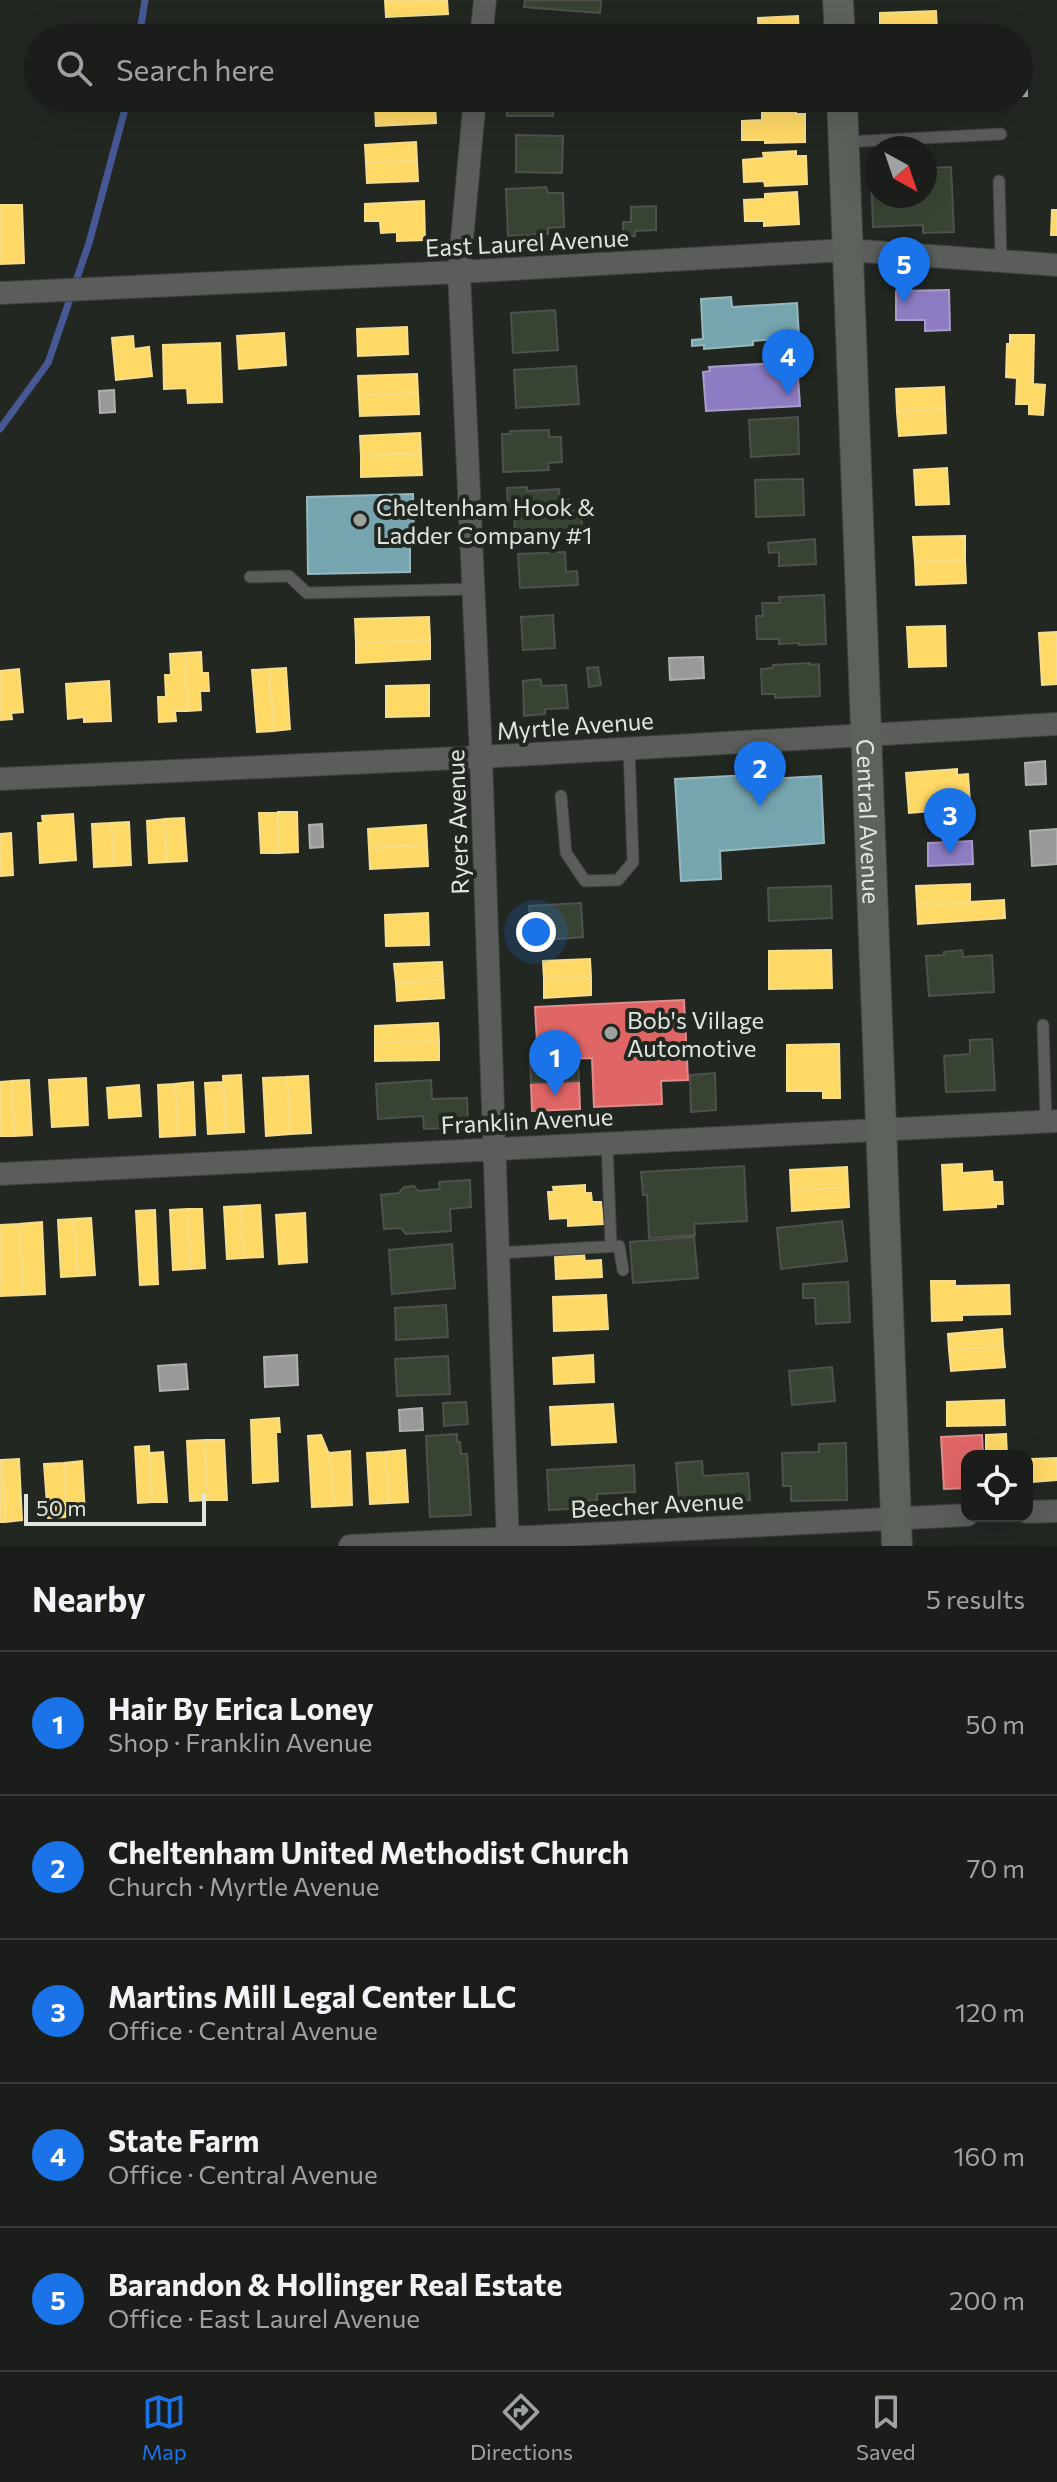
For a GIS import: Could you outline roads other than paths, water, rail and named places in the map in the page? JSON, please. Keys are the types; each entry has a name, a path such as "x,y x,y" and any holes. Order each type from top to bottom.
{"main road":[{"path":"838,0 839,24"},
{"name":"Central Avenue","path":"843,112 896,1533"}],"street":[{"path":"482,24 485,0"},
{"name":"Ryers Avenue","path":"474,112 459,272 481,757 507,1541"},
{"name":"East Laurel Avenue","path":"0,293 847,250 1057,265"},
{"name":"Myrtle Avenue","path":"0,779 481,757 1057,724"},
{"name":"Franklin Avenue","path":"0,1174 1052,1121"},
{"path":"1033,1512 1057,1511"},
{"name":"Beecher Avenue","path":"350,1546 896,1533 961,1517"}],"lane":[{"path":"844,142 1001,134"},
{"path":"999,181 1001,260"},
{"path":"250,577 289,576 307,593 473,589"},
{"path":"561,796 566,853 572,863 585,881 618,880 633,862 629,748"},
{"path":"1043,1025 1052,1121"},
{"path":"607,1143 611,1246"},
{"path":"497,1253 619,1246 623,1270"}],"waterway":[{"path":"141,24 145,0"},
{"path":"0,429 48,363 89,243 124,112"}],"place":[{"name":"Barandon & Hollinger Real Estate","path":"904,303"},
{"name":"State Farm","path":"788,395"},
{"name":"Cheltenham Hook & Ladder Company #1","path":"360,520"},
{"name":"Cheltenham United Methodist Church","path":"760,807"},
{"name":"Martins Mill Legal Center LLC","path":"950,854"},
{"name":"Bob's Village Automotive","path":"611,1033"},
{"name":"Hair By Erica Loney","path":"555,1096"}]}
